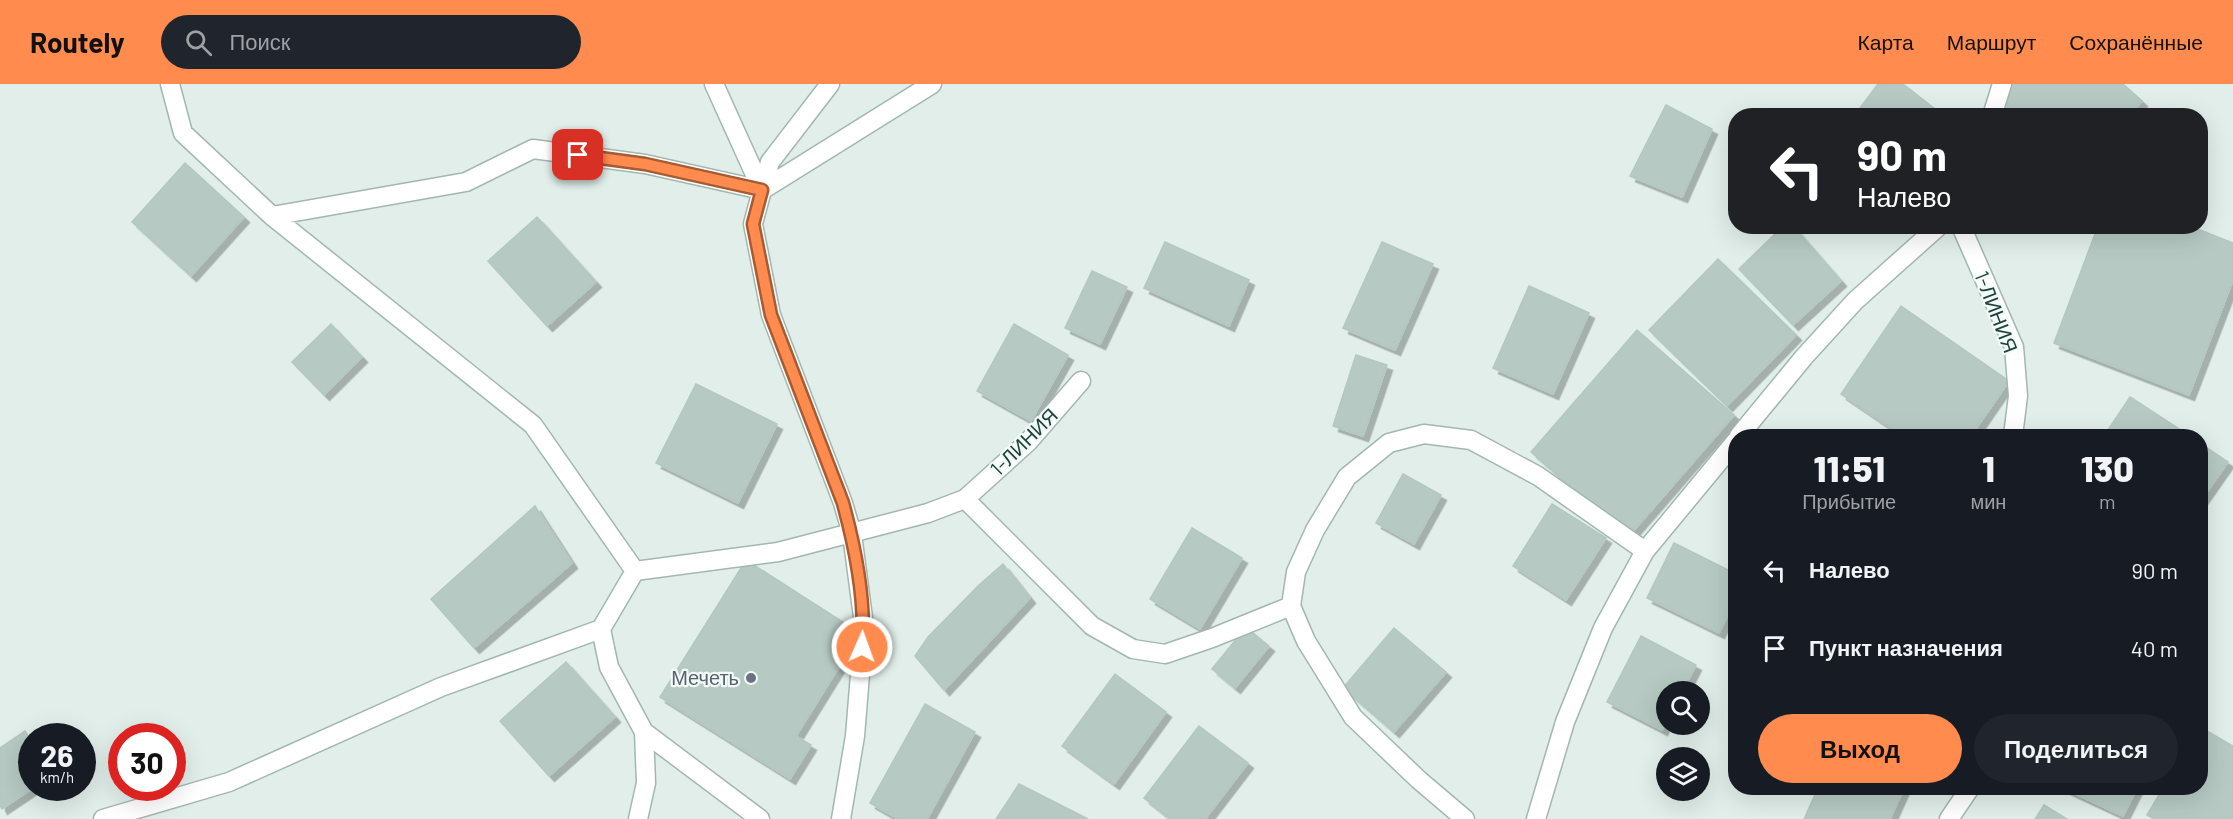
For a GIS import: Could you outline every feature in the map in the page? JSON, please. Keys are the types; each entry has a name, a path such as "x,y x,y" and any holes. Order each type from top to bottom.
{"street":[{"path":"170,84 183,133 272,216 533,424 636,571"},
{"path":"714,84 762,190"},
{"path":"830,84 770,162 753,224 771,315 843,503 852,534 864,625 855,736 841,819"},
{"path":"272,216 466,182 534,150 645,164 762,190 932,84"},
{"path":"1994,108 2002,84"},
{"path":"1745,429 1804,357 1855,301 1930,234"},
{"name":"1-ЛИНИЯ","path":"1965,234 2014,347 2018,396 2014,429"},
{"name":"1-ЛИНИЯ","path":"964,499 1028,442 1081,381"},
{"path":"1465,819 1419,780 1353,717 1306,640 1291,606 1296,572 1315,530 1347,477 1389,443 1424,434 1471,440 1538,476 1645,551"},
{"path":"1536,819 1569,711 1603,628 1645,551 1728,451"},
{"path":"636,571 778,552 928,513 964,499 1092,626 1133,649 1165,654 1291,606"},
{"path":"103,819 229,782 441,687 601,629 636,571"},
{"path":"601,629 609,667 644,732 759,819"},
{"path":"638,819 646,783 644,732"},
{"path":"1949,819 1965,795"}],"building":[{"path":"1878,84 1903,84 1934,108 1860,108"},
{"path":"2013,84 2123,84 2142,101 2136,108 2008,108 1999,100"},
{"path":"1666,105 1712,129 1682,197 1630,176"},
{"path":"185,163 244,217 191,276 132,222"},
{"path":"537,217 596,282 547,326 488,261"},
{"path":"2208,233 2233,243 2233,280 2189,395 2054,343 2095,234"},
{"path":"1775,234 1800,234 1841,281 1793,325 1739,269"},
{"path":"1165,242 1249,280 1229,326 1144,288"},
{"path":"1382,242 1433,264 1395,350 1343,328"},
{"path":"1718,259 1796,335 1727,406 1649,330"},
{"path":"1092,271 1127,287 1100,344 1065,328"},
{"path":"1529,286 1589,313 1553,394 1493,368"},
{"path":"1901,306 2009,381 1976,429 1893,429 1841,394"},
{"path":"331,324 362,357 324,395 292,362"},
{"path":"1014,324 1068,355 1031,421 977,391"},
{"path":"1637,330 1734,415 1628,537 1531,452"},
{"path":"1356,355 1387,365 1363,436 1333,426"},
{"path":"696,384 777,424 738,503 656,463"},
{"path":"2130,397 2179,429 2109,429"},
{"path":"2208,448 2228,462 2208,491"},
{"path":"1403,474 1441,495 1414,544 1376,523"},
{"path":"1552,504 1606,538 1566,600 1513,566"},
{"path":"535,506 572,563 474,648 431,599"},
{"path":"1192,528 1242,558 1200,629 1150,599"},
{"path":"1674,543 1728,570 1728,614 1719,633 1647,598"},
{"name":"Мечеть","path":"746,560 860,633 796,736 811,745 790,779 660,697"},
{"path":"1003,564 1030,598 944,690 915,656 928,637"},
{"path":"1246,627 1269,646 1235,688 1212,669"},
{"path":"1394,628 1446,672 1394,732 1343,688"},
{"path":"1641,636 1696,665 1688,681 1656,681 1656,727 1607,702"},
{"path":"566,662 615,717 549,776 500,721"},
{"path":"1115,674 1166,712 1114,784 1062,746"},
{"path":"925,704 975,732 927,819 898,819 870,803"},
{"path":"1199,726 1248,763 1205,819 1171,819 1144,798"},
{"path":"2208,732 2233,746 2233,819 2154,819 2147,815 2159,795 2208,795"},
{"path":"18,736 18,798 2,809 0,805 0,748"},
{"path":"1019,784 1088,819 996,819"},
{"path":"1815,795 1901,795 1890,819 1804,819"},
{"path":"2078,795 2134,795 2123,816"},
{"path":"2044,805 2067,819 2035,819"}],"place":[{"name":"Мечеть","path":"751,678"}],"route":[{"path":"578,155 645,164 762,190 753,224 771,315 843,503 852,534 864,625 862,647"}]}
